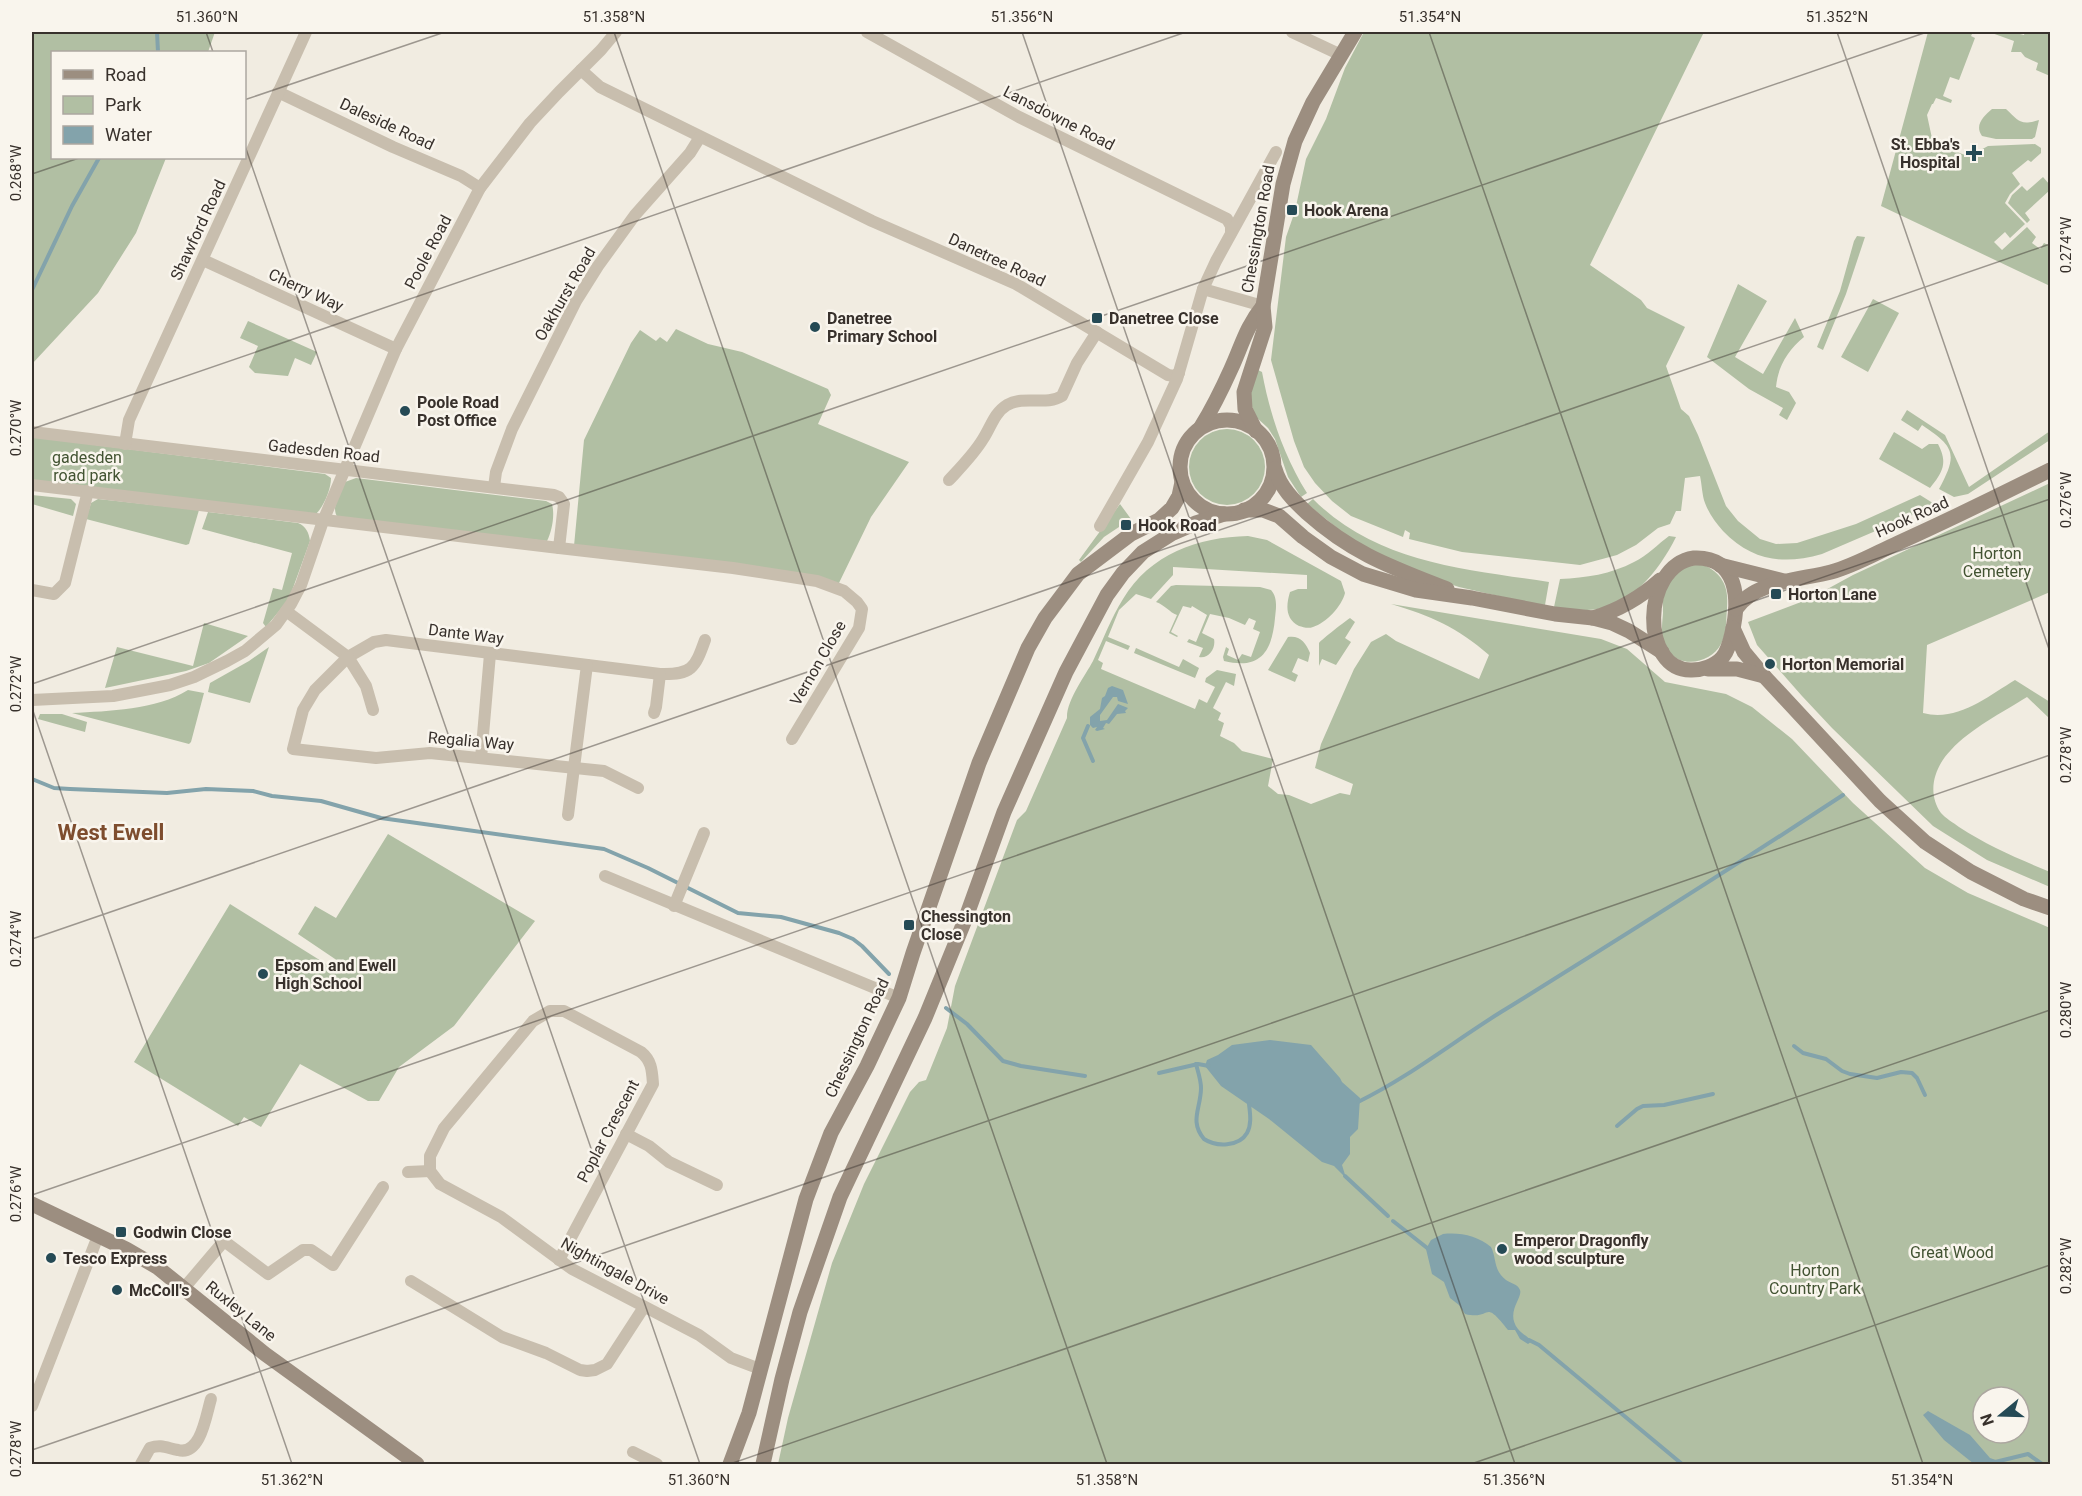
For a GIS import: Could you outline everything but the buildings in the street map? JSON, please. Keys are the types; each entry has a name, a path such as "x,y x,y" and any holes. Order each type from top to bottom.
{"main road":[{"name":"Chessington Road","path":"1272,454 1268,445 1256,431 1245,409 1244,392 1265,327 1263,306 1278,209 1291,153 1313,102 1355,32"},
{"name":"Chessington Road","path":"730,1464 749,1413 806,1199 831,1134 899,998 979,763 1024,657 1045,618 1078,574 1108,550 1131,534 1159,520 1172,508 1179,496 1182,482 1180,472 1182,451 1186,442 1201,428 1212,410 1250,322 1263,306"},
{"path":"1201,428 1209,423 1229,420 1248,425 1256,431"},
{"path":"1244,510 1268,493 1274,475 1272,454"},
{"path":"1272,454 1278,477 1293,499 1345,543 1376,561 1472,598"},
{"name":"Hook Road","path":"1736,609 1752,592 1784,581 1834,571 1956,517 2050,470"},
{"path":"1182,482 1198,504 1224,514"},
{"path":"763,1464 800,1312 840,1197 925,1018 965,920 1004,812 1066,672 1107,595 1123,573 1143,552 1173,533 1196,523 1244,510 1263,510 1278,516 1331,557 1363,574 1410,589 1593,618 1629,631 1662,652 1680,668 1691,670 1737,669 1764,676"},
{"path":"1662,652 1655,636 1654,609 1658,588 1675,566 1689,558 1705,558 1727,571 1734,583 1736,609 1726,652 1721,660 1700,669"},
{"name":"Hook Road","path":"1720,565 1784,581"},
{"path":"1593,618 1632,603 1666,576"},
{"path":"1733,628 1744,652 1764,676 1880,801 1925,842 1971,872 2024,899 2050,908"},
{"name":"Ruxley Lane","path":"32,1204 157,1267 265,1354 417,1464"}],"street":[{"name":"Shawford Road","path":"125,444 129,420 306,32"},
{"name":"Poole Road","path":"32,700 113,696 157,689 194,677 245,651 267,634 286,611 301,585 323,521 396,349 480,188 530,123 616,32"},
{"name":"Lansdowne Road","path":"867,32 1019,117 1227,219 1231,226 1231,233"},
{"path":"1292,32 1341,55"},
{"name":"Danetree Road","path":"581,70 600,87 700,137 882,226 1016,284 1168,375 1174,376 1179,373"},
{"name":"Daleside Road","path":"278,92 393,147 461,176 480,188"},
{"name":"Oakhurst Road","path":"494,488 496,472 512,429 576,301 635,215 690,153 700,137"},
{"path":"1100,526 1148,442 1179,373 1203,289 1276,152"},
{"name":"Cherry Way","path":"203,260 396,349"},
{"name":"Chessington Road","path":"1203,289 1263,306"},
{"path":"949,480 984,438 995,416 1007,405 1028,399 1057,399 1062,396 1077,363 1097,332"},
{"name":"Gadesden Road","path":"32,432 554,495 564,504 559,548"},
{"path":"32,485 559,548"},
{"path":"32,590 54,594 65,583 88,491"},
{"name":"Vernon Close","path":"559,548 733,568 817,581 844,591 857,602 861,609 859,628 792,739"},
{"path":"286,611 348,657 366,686 373,710"},
{"name":"Dante Way","path":"293,749 303,711 315,690 348,657 374,642 386,640 678,675 687,672 699,656 705,640"},
{"path":"481,758 490,654"},
{"path":"568,815 587,665"},
{"path":"654,713 660,674"},
{"name":"Regalia Way","path":"293,749 376,758 430,753 604,771 638,788"},
{"path":"674,906 704,833"},
{"path":"605,876 899,998"},
{"name":"Poplar Crescent","path":"430,1171 432,1148 450,1119 533,1022 550,1011 564,1011 602,1030 648,1058 653,1084 558,1260"},
{"path":"626,1134 649,1146 669,1162 717,1185"},
{"path":"408,1172 430,1171"},
{"name":"Nightingale Drive","path":"430,1171 440,1184 501,1217 558,1260 699,1335 731,1358 760,1369"},
{"path":"184,1288 224,1241 268,1274 303,1250 311,1250 333,1265 383,1187"},
{"path":"32,1406 98,1236"},
{"path":"411,1281 502,1337 587,1371 595,1371 607,1364 644,1307"},
{"path":"141,1464 150,1448 157,1445 180,1451 191,1449 198,1442 211,1399"},
{"path":"639,1458 657,1464"}],"green space":[{"path":"32,32 215,32 208,51 51,51 51,159 166,159 136,233 98,293 32,364"},
{"path":"1364,32 1704,32 1590,265 1641,300 1647,308 1685,327 1666,366 1681,409 1689,416 1698,435 1726,506 1738,521 1760,539 1776,544 1797,543 1856,524 1920,495 1936,505 1822,554 1794,559 1769,558 1745,549 1720,528 1704,500 1700,476 1685,478 1681,511 1676,511 1670,524 1658,528 1636,545 1617,555 1580,565 1462,552 1409,539 1410,533 1405,530 1403,537 1351,516 1332,501 1304,467 1294,441 1271,360 1286,237 1295,211 1306,159 1326,119 1345,68"},
{"path":"1928,32 1973,32 1971,36 1975,38 1959,80 1950,77 1943,96 1952,100 1951,103 1936,98 1927,115 1933,143 1965,155 1988,146 2035,144 2041,148 2041,153 2031,162 2028,160 2012,173 2020,184 2005,203 2025,224 2010,238 2005,232 1994,242 2002,250 2027,227 2036,237 2032,243 2040,249 2044,243 2050,246 2050,286 1881,206"},
{"path":"1989,32 2001,34 2012,32 2024,35 2025,32 2050,32 2050,76 2036,70 2038,63 2025,57 2021,52 2011,52 2014,41"},
{"path":"1992,109 2006,109 2024,122 2039,120 2035,137 2032,139 1996,139 1982,136 1980,124"},
{"path":"2043,177 2050,185 2050,190 2025,213 2030,220 2027,223 2008,203 2012,195 2022,186 2027,191"},
{"path":"1857,236 1865,237 1846,294 1823,350 1817,347 1840,291"},
{"path":"1738,284 1767,301 1735,357 1763,374 1795,318 1804,337 1785,359 1777,379 1776,387 1789,392 1796,403 1787,420 1779,415 1783,408 1749,389 1707,357"},
{"path":"1873,299 1899,313 1868,372 1841,357"},
{"path":"248,321 317,352 311,365 295,358 288,376 255,373 249,367 258,346 240,338"},
{"path":"676,329 708,344 742,352 828,389 831,395 818,424 909,462 871,517 838,585 574,546 584,440 631,343 640,330 656,341 660,337 667,342"},
{"path":"1258,370 1262,372 1269,404 1285,450 1307,493 1301,497 1288,477 1275,439 1268,428 1256,417 1249,399"},
{"path":"1907,410 1945,435 1969,487 2050,431 2050,440 1968,494 1954,497 1939,489 1951,459 1947,446 1922,425 1918,431 1901,420"},
{"path":"1227,429 1242,432 1254,440 1262,452 1265,467 1262,482 1254,494 1242,502 1227,505 1212,502 1200,494 1192,482 1189,467 1192,452 1200,440 1212,432"},
{"path":"1894,432 1922,449 1929,444 1938,444 1943,457 1943,467 1930,488 1879,459"},
{"name":"gadesden road park","path":"32,437 325,474 331,478 331,482 324,502 316,514 32,481"},
{"path":"356,478 546,501 552,504 553,508 550,533 547,541 338,518 335,505 338,496 345,482"},
{"name":"Horton Cemetery","path":"2050,483 2050,592 1927,645 1923,713 1936,715 1960,711 2015,680 2050,702 2050,719 2027,697 1987,721 1945,756 1937,771 1933,788 1936,805 1945,817 1992,846 2050,872 2050,887 1987,860 1933,826 1802,696 1757,645 1748,622 1809,599 1853,575"},
{"path":"32,495 71,499 76,504 73,516 32,504"},
{"path":"98,499 199,510 189,544 186,545 86,519 91,503"},
{"path":"1313,499 1338,520 1365,537 1393,550 1454,567 1549,582 1545,605 1459,587 1423,575 1366,551 1307,504"},
{"path":"1120,504 1131,519 1104,537 1081,562 1079,560"},
{"path":"208,512 298,523 308,533 310,541 289,599 266,627 263,623 273,588 282,590 292,553 202,529"},
{"path":"1248,536 1267,540 1341,581 1345,593 1341,603 1318,625 1311,628 1299,626 1291,620 1287,607 1290,592 1307,589 1307,575 1173,567 1173,575 1151,599 1136,594 1119,610 1108,637 1130,646 1128,650 1106,641 1098,660 1103,663 1101,669 1195,709 1199,699 1207,703 1215,687 1205,682 1206,678 1217,670 1236,674 1234,686 1226,682 1213,708 1221,713 1218,720 1224,723 1220,736 1234,743 1242,751 1273,759 1268,786 1278,794 1289,795 1311,804 1340,793 1350,795 1353,784 1315,768 1321,744 1354,669 1371,642 1386,634 1396,641 1479,679 1489,655 1466,637 1443,624 1391,604 1601,639 1627,649 1665,682 1726,694 1752,707 1792,739 1853,803 1925,868 1968,893 2050,928 2050,1464 778,1464 788,1418 832,1263 864,1184 910,1092 919,1082 926,1080 947,1028 955,986 1017,820 1026,811 1067,718 1073,696 1093,661 1119,606 1134,583 1147,570 1177,551 1211,540"},
{"path":"1669,536 1676,537 1661,563 1629,596 1602,608 1583,610 1554,607 1560,579 1598,575 1616,570 1643,557"},
{"path":"1702,564 1715,572 1723,581 1727,593 1725,631 1721,644 1710,656 1687,662 1673,656 1663,640 1665,588 1681,567"},
{"path":"1171,586 1260,587 1271,590 1275,596 1276,611 1271,640 1262,655 1247,663 1224,661 1226,647 1229,649 1227,655 1238,660 1242,654 1251,657 1260,632 1253,629 1256,621 1249,618 1245,625 1229,618 1210,614 1202,633 1214,639 1214,646 1209,655 1203,657 1199,657 1203,648 1187,642 1189,639 1196,642 1207,615 1192,606 1191,608 1183,606 1171,632 1178,636 1169,633 1177,615 1156,602"},
{"path":"1350,618 1355,622 1345,638 1351,642 1336,665 1322,659 1319,666 1319,643"},
{"path":"204,623 248,636 209,663 186,671 105,688 117,647 193,666"},
{"path":"1288,637 1296,637 1302,641 1310,653 1308,662 1298,658 1292,672 1298,675 1295,682 1268,670"},
{"path":"269,647 250,703 208,692 210,683"},
{"path":"1136,648 1179,667 1183,659 1199,668 1195,678 1134,653"},
{"path":"188,690 204,693 189,744 72,713 147,706"},
{"path":"40,714 62,714 87,722 85,732 38,719"},
{"path":"388,834 535,921 454,1026 399,1067 379,1101 368,1101 300,1064 261,1127 244,1117 238,1126 134,1062 230,904 334,969 338,961 298,934 315,906 336,918"}],"water":[{"path":"1112,686 1123,690 1128,704 1113,697 1100,715 1100,721 1107,720 1118,704 1128,708 1126,713 1117,714 1109,724 1106,723 1103,728 1105,729 1097,731 1095,730 1097,727 1093,728 1090,725 1090,717 1100,709 1102,698"},
{"path":"1270,1040 1311,1045 1342,1082 1360,1098 1358,1129 1350,1137 1350,1154 1342,1165 1346,1178 1334,1166 1322,1162 1269,1119 1221,1086 1205,1066 1207,1060 1232,1045"},
{"path":"1443,1234 1468,1236 1491,1247 1499,1272 1520,1290 1514,1311 1514,1323 1532,1341 1528,1344 1520,1339 1515,1330 1508,1330 1490,1312 1480,1315 1465,1314 1450,1298 1444,1282 1432,1274 1426,1249 1431,1240"},
{"path":"1928,1411 1970,1435 1971,1445 1979,1445 1990,1458 1999,1461 1993,1464 1974,1464 1944,1440 1923,1415"}],"waterway":[{"path":"157,32 158,51"},
{"path":"32,290 72,206 98,159"},
{"path":"1088,726 1083,738 1093,761"},
{"path":"32,779 54,788 70,789 167,793 206,789 253,791 272,796 321,801 381,818 604,849 648,868 738,913 781,917 853,939 889,974"},
{"path":"1358,1102 1413,1070 1843,795"},
{"path":"946,1008 967,1024 1003,1061 1085,1076"},
{"path":"1794,1046 1803,1053 1826,1059 1850,1074 1877,1078 1901,1072 1912,1073 1925,1095"},
{"path":"1196,1064 1201,1088 1196,1120 1204,1139 1209,1142 1227,1144 1243,1138 1250,1126 1249,1104"},
{"path":"1159,1073 1198,1064 1209,1066"},
{"path":"1617,1126 1643,1106 1664,1105 1713,1094"},
{"path":"1345,1176 1388,1216"},
{"path":"1393,1221 1431,1251"},
{"path":"1529,1340 1539,1345 1682,1464"},
{"path":"1987,1464 2028,1454 2042,1464"}],"place":[{"name":"St. Ebba's Hospital","path":"1974,153"},
{"name":"Hook Arena","path":"1292,210"},
{"name":"Danetree Close","path":"1097,318"},
{"name":"Danetree Primary School","path":"815,327"},
{"name":"Poole Road Post Office","path":"405,411"},
{"name":"Hook Road","path":"1126,525"},
{"name":"Horton Lane","path":"1776,594"},
{"name":"Horton Memorial","path":"1770,664"},
{"name":"Chessington Close","path":"909,925"},
{"name":"Epsom and Ewell High School","path":"263,974"},
{"name":"Godwin Close","path":"121,1232"},
{"name":"Emperor Dragonfly wood sculpture","path":"1502,1249"},
{"name":"Tesco Express","path":"51,1258"},
{"name":"McColl's","path":"117,1290"}],"district":[{"name":"West Ewell","path":"111,832"}],"park label":[{"name":"Great Wood","path":"1952,1252"},
{"name":"Horton Country Park","path":"1815,1279"}]}
